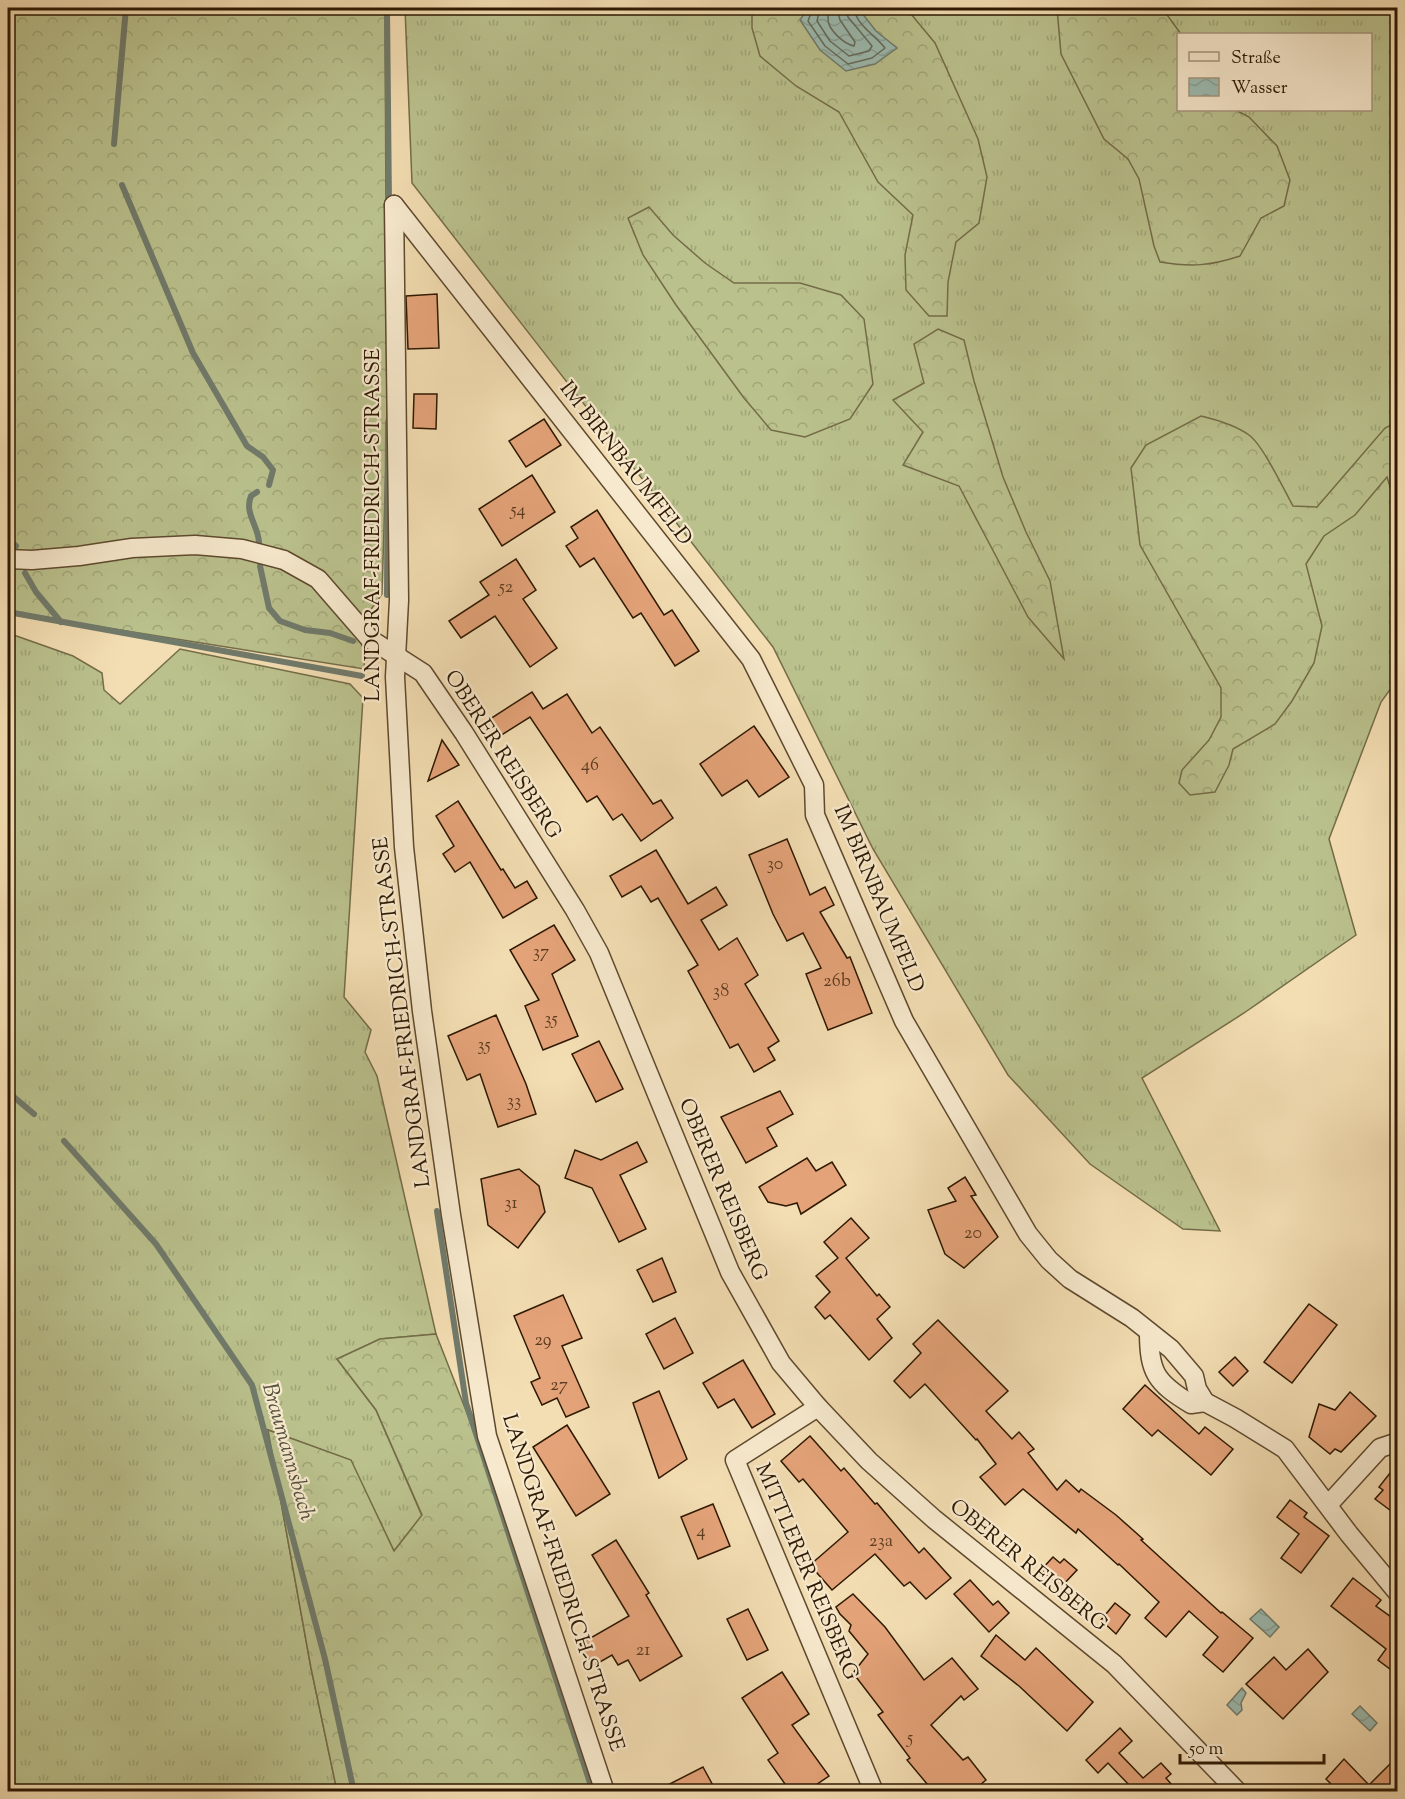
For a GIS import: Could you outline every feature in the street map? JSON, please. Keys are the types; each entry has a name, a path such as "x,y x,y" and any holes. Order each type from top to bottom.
{"street":[{"name":"LANDGRAF-FRIEDRICH-STRASSE","path":"394,205 399,600 395,677 404,847 422,1011 451,1215 487,1436 605,1791"},
{"name":"IM BIRNBAUMFELD","path":"394,205 614,487 752,658 814,785 815,815 904,1021 1028,1234 1049,1260 1070,1279 1172,1349 1194,1376 1197,1389 1205,1402"},
{"name":"OBERER REISBERG","path":"8,559 32,560 132,548 195,545 242,549 284,560 318,579 370,639 423,673 464,733 579,919 606,970 730,1272 781,1363 868,1461 934,1519 1114,1664 1238,1791"},
{"path":"1149,1332 1149,1350 1153,1371 1164,1383 1191,1404 1205,1402 1285,1449 1349,1534 1398,1593"},
{"name":"MITTLERER REISBERG","path":"818,1407 735,1460 874,1791"},
{"path":"1328,1505 1380,1448 1398,1442"}],"green space":[{"path":"8,8 385,8 387,428 382,594 357,629 365,655 364,669 8,612"},
{"path":"405,8 1397,8 1397,680 1381,702 1329,839 1356,935 1244,1013 1142,1078 1220,1231 1183,1229 1090,1164 1008,1075 873,849 773,647 412,183"},
{"path":"752,8 906,8 935,43 978,139 987,177 979,223 956,242 948,282 947,316 929,316 906,290 905,255 913,215 878,182 839,112 796,86 760,56 752,28"},
{"path":"1057,8 1162,8 1180,33 1177,33 1177,111 1238,111 1249,117 1277,146 1290,180 1284,206 1261,218 1240,256 1200,265 1160,262 1154,246 1139,179 1128,159 1104,139 1061,54"},
{"path":"649,207 673,235 705,263 734,283 800,283 841,295 864,319 873,384 850,419 805,437 771,430 744,398 676,305 643,255 628,218"},
{"path":"938,329 964,340 1003,477 1050,581 1064,659 1028,617 959,486 903,465 923,432 893,400 924,383 914,344"},
{"path":"1201,416 1226,423 1249,435 1267,458 1293,506 1317,507 1385,428 1397,422 1398,512 1387,477 1355,515 1324,536 1306,564 1322,626 1314,663 1292,701 1275,724 1233,749 1229,765 1215,792 1190,795 1179,783 1182,770 1209,740 1221,717 1221,688 1140,545 1131,468 1146,445"},
{"path":"8,633 73,656 102,673 104,690 120,704 180,649 350,684 363,698 344,997 371,1030 365,1052 377,1076 436,1334 380,1339 337,1359 376,1410 422,1516 394,1551 350,1460 268,1430 311,1668 337,1791 8,1792"},
{"path":"436,1334 615,1791 337,1791 311,1668 268,1430 351,1460 394,1551 422,1515 376,1410 337,1359 380,1339"}],"water":[{"path":"808,8 858,8 876,31 897,48 875,64 846,71 820,50 800,20"},
{"path":"1261,1609 1279,1627 1270,1637 1250,1619"},
{"path":"1242,1688 1246,1693 1241,1703 1242,1710 1237,1715 1227,1705"},
{"path":"1360,1706 1377,1723 1370,1731 1352,1714"}],"building":[{"path":"437,294 439,348 408,349 406,296"},
{"path":"414,394 437,394 436,429 413,428"},
{"path":"544,419 561,445 526,467 509,441"},
{"path":"532,475 555,512 502,546 479,509"},
{"path":"597,510 664,615 672,610 699,651 675,666 641,613 633,618 594,558 580,567 566,546 578,538 571,527"},
{"path":"516,559 536,590 523,599 557,648 530,667 495,616 461,638 449,621 489,595 480,582"},
{"path":"532,692 543,709 567,694 592,733 600,727 653,804 661,800 673,818 641,841 622,814 613,820 597,796 587,802 530,717 500,736 490,719"},
{"path":"754,726 789,777 759,797 747,780 722,796 700,764"},
{"path":"442,740 459,765 428,781"},
{"path":"458,801 501,870 503,869 515,888 527,881 537,898 503,918 470,862 455,872 443,854 454,846 436,816"},
{"path":"787,839 810,895 825,887 834,905 820,912 847,958 850,957 872,1013 828,1030 806,974 821,968 803,933 787,941 773,914 749,855"},
{"path":"656,850 688,904 716,887 727,905 701,920 719,950 737,938 758,975 745,984 779,1041 768,1048 775,1060 754,1072 738,1044 730,1048 688,971 698,965 658,898 651,902 641,886 622,897 610,876"},
{"path":"554,925 575,960 552,974 578,1036 543,1050 525,1006 539,1000 510,950"},
{"path":"496,1015 526,1084 536,1114 498,1127 480,1074 467,1080 448,1036"},
{"path":"599,1041 623,1089 596,1102 572,1054"},
{"path":"780,1091 793,1114 767,1128 777,1146 746,1163 721,1117"},
{"path":"637,1142 647,1162 620,1175 646,1229 619,1242 592,1188 565,1178 575,1150 601,1160"},
{"path":"807,1158 816,1171 832,1162 846,1185 801,1214 797,1203 786,1206 768,1202 759,1187"},
{"path":"519,1169 539,1186 545,1212 518,1248 488,1225 481,1179"},
{"path":"965,1177 976,1195 971,1196 998,1237 964,1268 945,1254 928,1210 956,1201 948,1188"},
{"path":"851,1218 869,1238 846,1258 877,1296 879,1294 890,1307 877,1319 892,1338 869,1360 830,1315 825,1319 815,1307 830,1292 816,1276 838,1258 824,1242"},
{"path":"662,1258 676,1292 653,1302 637,1270"},
{"path":"563,1295 582,1338 562,1346 589,1407 566,1417 557,1398 542,1405 531,1382 540,1378 514,1316"},
{"path":"1309,1304 1337,1325 1292,1383 1264,1362"},
{"path":"675,1318 693,1353 664,1369 646,1334"},
{"path":"938,1320 1008,1391 986,1411 1012,1439 1019,1432 1034,1449 1028,1453 1057,1490 1066,1480 1079,1492 1081,1489 1116,1515 1221,1613 1253,1638 1223,1672 1203,1655 1218,1637 1189,1611 1166,1637 1145,1618 1159,1602 1119,1564 1078,1529 1076,1533 1023,1489 1005,1505 980,1477 996,1464 977,1439 925,1384 910,1398 894,1381 921,1353 913,1344"},
{"path":"1235,1357 1248,1371 1233,1386 1219,1372"},
{"path":"743,1360 775,1414 752,1428 734,1399 718,1408 703,1383"},
{"path":"1145,1385 1199,1434 1205,1427 1233,1449 1211,1475 1158,1430 1152,1436 1123,1409"},
{"path":"659,1391 687,1459 659,1478 633,1403"},
{"path":"1350,1392 1376,1416 1341,1452 1335,1449 1330,1454 1309,1437 1319,1404 1335,1410"},
{"path":"567,1425 610,1494 576,1516 533,1447"},
{"path":"810,1436 841,1471 844,1468 875,1504 877,1503 919,1553 924,1548 951,1578 926,1599 910,1582 904,1586 875,1554 832,1590 810,1565 848,1532 803,1479 799,1482 781,1461"},
{"path":"1398,1463 1398,1516 1375,1499 1383,1490 1379,1487"},
{"path":"1290,1500 1307,1513 1304,1517 1329,1536 1301,1573 1281,1558 1299,1534 1277,1517"},
{"path":"713,1504 730,1546 698,1559 681,1517"},
{"path":"616,1540 649,1593 646,1595 682,1656 640,1681 628,1660 618,1665 612,1655 593,1666 580,1644 629,1616 592,1555"},
{"path":"1053,1557 1060,1563 1064,1559 1077,1570 1061,1587 1041,1570"},
{"path":"1353,1578 1381,1600 1376,1606 1398,1622 1398,1675 1378,1660 1386,1649 1331,1606"},
{"path":"970,1580 993,1605 998,1601 1009,1613 989,1632 954,1594"},
{"path":"853,1594 885,1627 924,1680 952,1658 978,1689 964,1700 961,1696 931,1725 963,1760 968,1757 986,1780 973,1791 933,1791 907,1760 910,1758 878,1715 883,1712 853,1673 868,1654 849,1631 851,1625 836,1607"},
{"path":"1115,1603 1130,1615 1116,1634 1101,1620"},
{"path":"748,1609 768,1650 747,1660 727,1619"},
{"path":"996,1635 1025,1660 1036,1648 1093,1702 1067,1731 1019,1686 981,1656"},
{"path":"1308,1649 1328,1672 1283,1719 1246,1684 1274,1657 1286,1670"},
{"path":"782,1672 809,1714 792,1725 829,1776 807,1791 790,1791 768,1760 778,1753 742,1698"},
{"path":"1120,1728 1132,1741 1119,1753 1143,1778 1161,1763 1171,1774 1166,1778 1177,1791 1127,1791 1132,1788 1108,1763 1098,1773 1086,1760"},
{"path":"1398,1756 1398,1791 1338,1791 1326,1779 1344,1759 1369,1785"},
{"path":"703,1767 716,1791 656,1791"}],"waterway":[{"path":"114,144 126,8"},
{"path":"387,8 389,205"},
{"path":"122,185 193,353 247,446 263,457 273,470 269,485"},
{"path":"387,595 388,422"},
{"path":"257,492 251,496 249,508 259,542"},
{"path":"8,540 16,546"},
{"path":"260,566 269,608 280,621 305,630 330,633 353,641"},
{"path":"25,573 36,592 61,622"},
{"path":"8,612 362,676"},
{"name":"Braumannsbach","path":"8,1092 34,1114"},
{"name":"Braumannsbach","path":"64,1141 156,1244 252,1385 325,1659 354,1792"},
{"path":"437,1211 466,1403 593,1792"}]}
